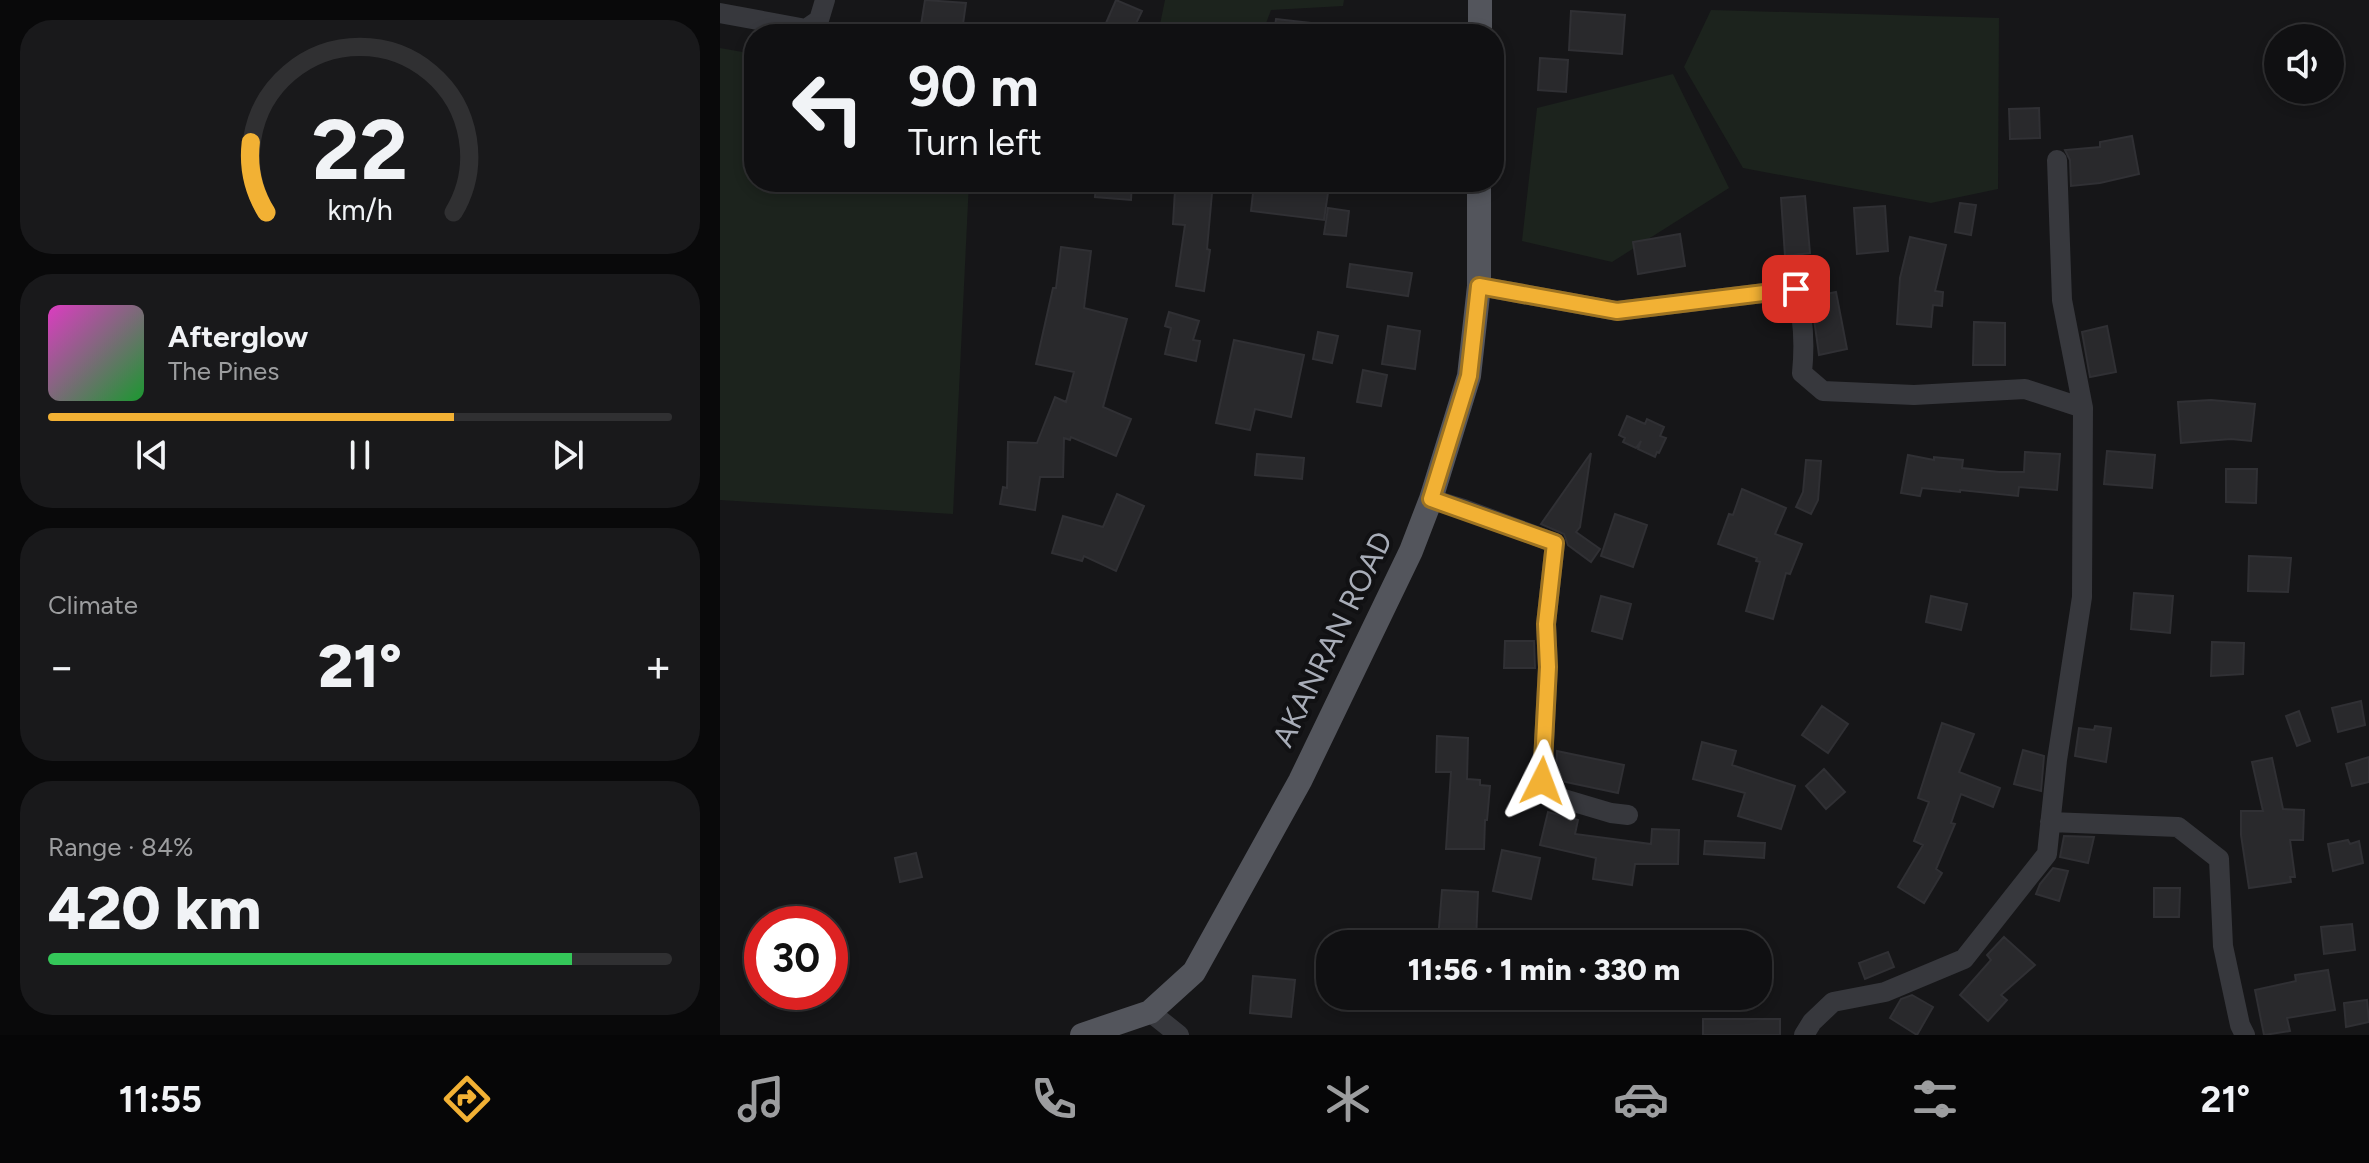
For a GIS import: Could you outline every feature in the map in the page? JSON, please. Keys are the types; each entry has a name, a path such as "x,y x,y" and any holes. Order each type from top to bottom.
{"main road":[{"path":"1480,0 1480,24"},
{"name":"AKANRAN ROAD","path":"1082,1035 1150,1012 1194,972 1292,794 1411,551 1431,499 1469,376 1479,286 1479,192"}],"street":[{"path":"813,24 819,20 825,0"},
{"path":"720,13 779,24"},
{"path":"1804,1035 1812,1022 1833,1002 1885,992 1964,959 2047,854 2057,760 2082,597 2083,408 2062,300 2057,160"},
{"path":"1479,286 1617,311 1796,289 1803,312 1805,338 1802,373 1823,391 1914,395 2025,389 2083,408"},
{"path":"1431,499 1555,543 1546,624 1548,667 1542,781 1547,794 1628,815"},
{"path":"2050,822 2178,827 2219,859 2223,946 2240,1025 2245,1035"},
{"path":"1150,1012 1179,1035"}],"shaded area":[{"path":"1165,0 1344,0 1343,6 1271,10 1266,24 1160,24"},
{"path":"1711,10 1999,18 1998,189 1931,203 1743,168 1684,67"},
{"path":"720,48 744,52 744,192 969,192 953,514 720,500"},
{"path":"1673,74 1729,188 1612,262 1522,241 1537,108"}],"building":[{"path":"925,0 966,3 963,24 921,24"},
{"path":"1116,0 1142,11 1136,24 1106,24"},
{"path":"1571,11 1625,15 1622,54 1569,50"},
{"path":"1276,19 1319,24 1275,24"},
{"path":"1540,58 1568,60 1566,92 1538,90"},
{"path":"2039,108 2040,138 2010,139 2009,109"},
{"path":"2132,136 2139,174 2071,186 2070,160 2065,150 2100,147 2100,142"},
{"path":"1095,192 1131,192 1131,200 1095,197"},
{"path":"1175,192 1212,193 1207,249 1210,250 1204,291 1176,286 1185,225 1173,224"},
{"path":"1253,192 1328,192 1324,220 1251,211"},
{"path":"1805,196 1810,253 1785,256 1781,198"},
{"path":"1960,203 1976,205 1971,235 1955,232"},
{"path":"1885,206 1888,251 1857,254 1854,208"},
{"path":"1328,208 1349,211 1346,236 1324,234"},
{"path":"1680,234 1685,266 1638,274 1633,242"},
{"path":"1910,237 1946,245 1935,291 1943,292 1942,306 1933,305 1931,327 1897,324 1900,278"},
{"path":"1061,247 1091,251 1084,308 1127,319 1103,407 1131,419 1116,456 1071,437 1070,440 1064,438 1063,477 1040,477 1035,510 1000,504 1003,487 1007,488 1008,442 1037,443 1055,397 1066,402 1074,372 1036,364 1053,288 1056,288"},
{"path":"1350,264 1412,273 1408,296 1347,287"},
{"path":"1836,292 1847,349 1819,355 1811,297"},
{"path":"1169,312 1199,321 1193,340 1200,341 1196,361 1165,354 1171,328 1165,326"},
{"path":"1974,322 2005,323 2005,365 1973,365"},
{"path":"1388,326 1420,331 1415,369 1382,364"},
{"path":"2107,326 2116,372 2090,377 2082,332"},
{"path":"1318,332 1338,336 1332,363 1313,359"},
{"path":"1234,340 1304,355 1291,417 1255,409 1250,430 1216,423"},
{"path":"1363,370 1387,375 1381,406 1357,402"},
{"path":"2211,400 2255,404 2251,441 2231,439 2181,443 2178,402"},
{"path":"1627,416 1645,424 1647,419 1664,427 1660,436 1666,438 1655,457 1638,449 1641,441 1636,448 1623,442 1625,438 1619,435"},
{"path":"2107,451 2155,455 2152,488 2104,484"},
{"path":"2025,452 2060,454 2057,490 2019,487 2018,496 1922,488 1920,496 1901,493 1908,455 1934,460 1934,457 1963,460 1962,468 2024,472"},
{"path":"1591,453 1580,527 1576,532 1600,549 1591,562 1568,545 1564,534 1541,524"},
{"path":"1257,454 1304,458 1302,479 1255,475"},
{"path":"1806,460 1821,461 1818,500 1811,514 1796,507 1803,492"},
{"path":"2226,469 2257,469 2256,503 2226,502"},
{"path":"1742,489 1786,508 1775,534 1802,544 1790,574 1786,573 1773,619 1746,611 1760,562 1756,561 1757,558 1718,544"},
{"path":"1117,494 1144,506 1116,571 1084,556 1082,561 1052,553 1063,516 1103,527"},
{"path":"1615,514 1647,525 1633,567 1601,556"},
{"path":"2249,556 2291,558 2288,592 2248,591"},
{"path":"2134,593 2173,596 2170,633 2131,629"},
{"path":"1601,596 1631,604 1622,639 1592,631"},
{"path":"1931,596 1967,604 1961,630 1926,622"},
{"path":"1505,641 1534,641 1535,668 1504,668"},
{"path":"2212,642 2244,643 2243,674 2211,676"},
{"path":"2361,701 2365,725 2338,732 2332,708"},
{"path":"1822,706 1848,724 1828,753 1802,735"},
{"path":"2299,711 2310,741 2297,746 2286,716"},
{"path":"1942,723 1974,734 1959,772 2000,788 1993,807 1961,794 1951,823 1955,824 1936,869 1942,873 1924,903 1898,887 1923,845 1914,841 1929,802 1918,798"},
{"path":"2095,726 2111,728 2106,762 2075,756 2079,728 2094,730"},
{"path":"1437,736 1468,738 1467,779 1480,780 1480,785 1490,786 1484,849 1446,849 1451,772 1436,772"},
{"path":"1702,742 1736,751 1732,765 1795,786 1781,829 1738,816 1745,793 1693,779"},
{"path":"2023,750 2044,756 2041,791 2014,784"},
{"path":"1557,751 1624,765 1618,793 1556,780"},
{"path":"2369,757 2369,782 2352,786 2346,764"},
{"path":"2272,758 2283,809 2304,810 2303,840 2290,840 2295,877 2290,877 2291,882 2249,888 2241,835 2241,811 2263,811 2252,762"},
{"path":"1824,769 1845,792 1826,809 1806,786"},
{"path":"1548,812 1578,820 1575,834 1651,844 1652,829 1679,830 1678,864 1635,864 1632,885 1593,879 1596,858 1540,845"},
{"path":"2064,836 2094,837 2088,863 2060,857"},
{"path":"2348,840 2350,844 2359,841 2363,863 2333,871 2328,844"},
{"path":"1705,841 1765,843 1764,858 1704,854"},
{"path":"1502,850 1540,858 1531,899 1493,891"},
{"path":"916,853 922,877 900,882 895,858"},
{"path":"2053,868 2068,871 2059,901 2036,894"},
{"path":"2154,888 2180,888 2179,917 2154,917"},
{"path":"1442,890 1478,892 1476,930 1439,930"},
{"path":"2352,924 2355,950 2324,954 2321,927"},
{"path":"2004,937 2035,965 2001,995 2007,1000 1988,1021 1960,995 1991,960 1987,955"},
{"path":"1888,952 1894,967 1865,979 1859,963"},
{"path":"2328,970 2335,1010 2287,1018 2290,1031 2264,1035 2255,990 2296,981 2295,975"},
{"path":"1253,976 1295,980 1291,1017 1250,1013"},
{"path":"1912,995 1933,1007 1917,1035 1890,1018 1901,999"},
{"path":"2367,1000 2369,1022 2346,1027 2344,1003"},
{"path":"1703,1019 1780,1019 1780,1035 1703,1035"}],"route":[{"path":"1542,781 1548,667 1546,624 1555,543 1431,499 1469,376 1479,286 1617,311 1796,289"}]}
